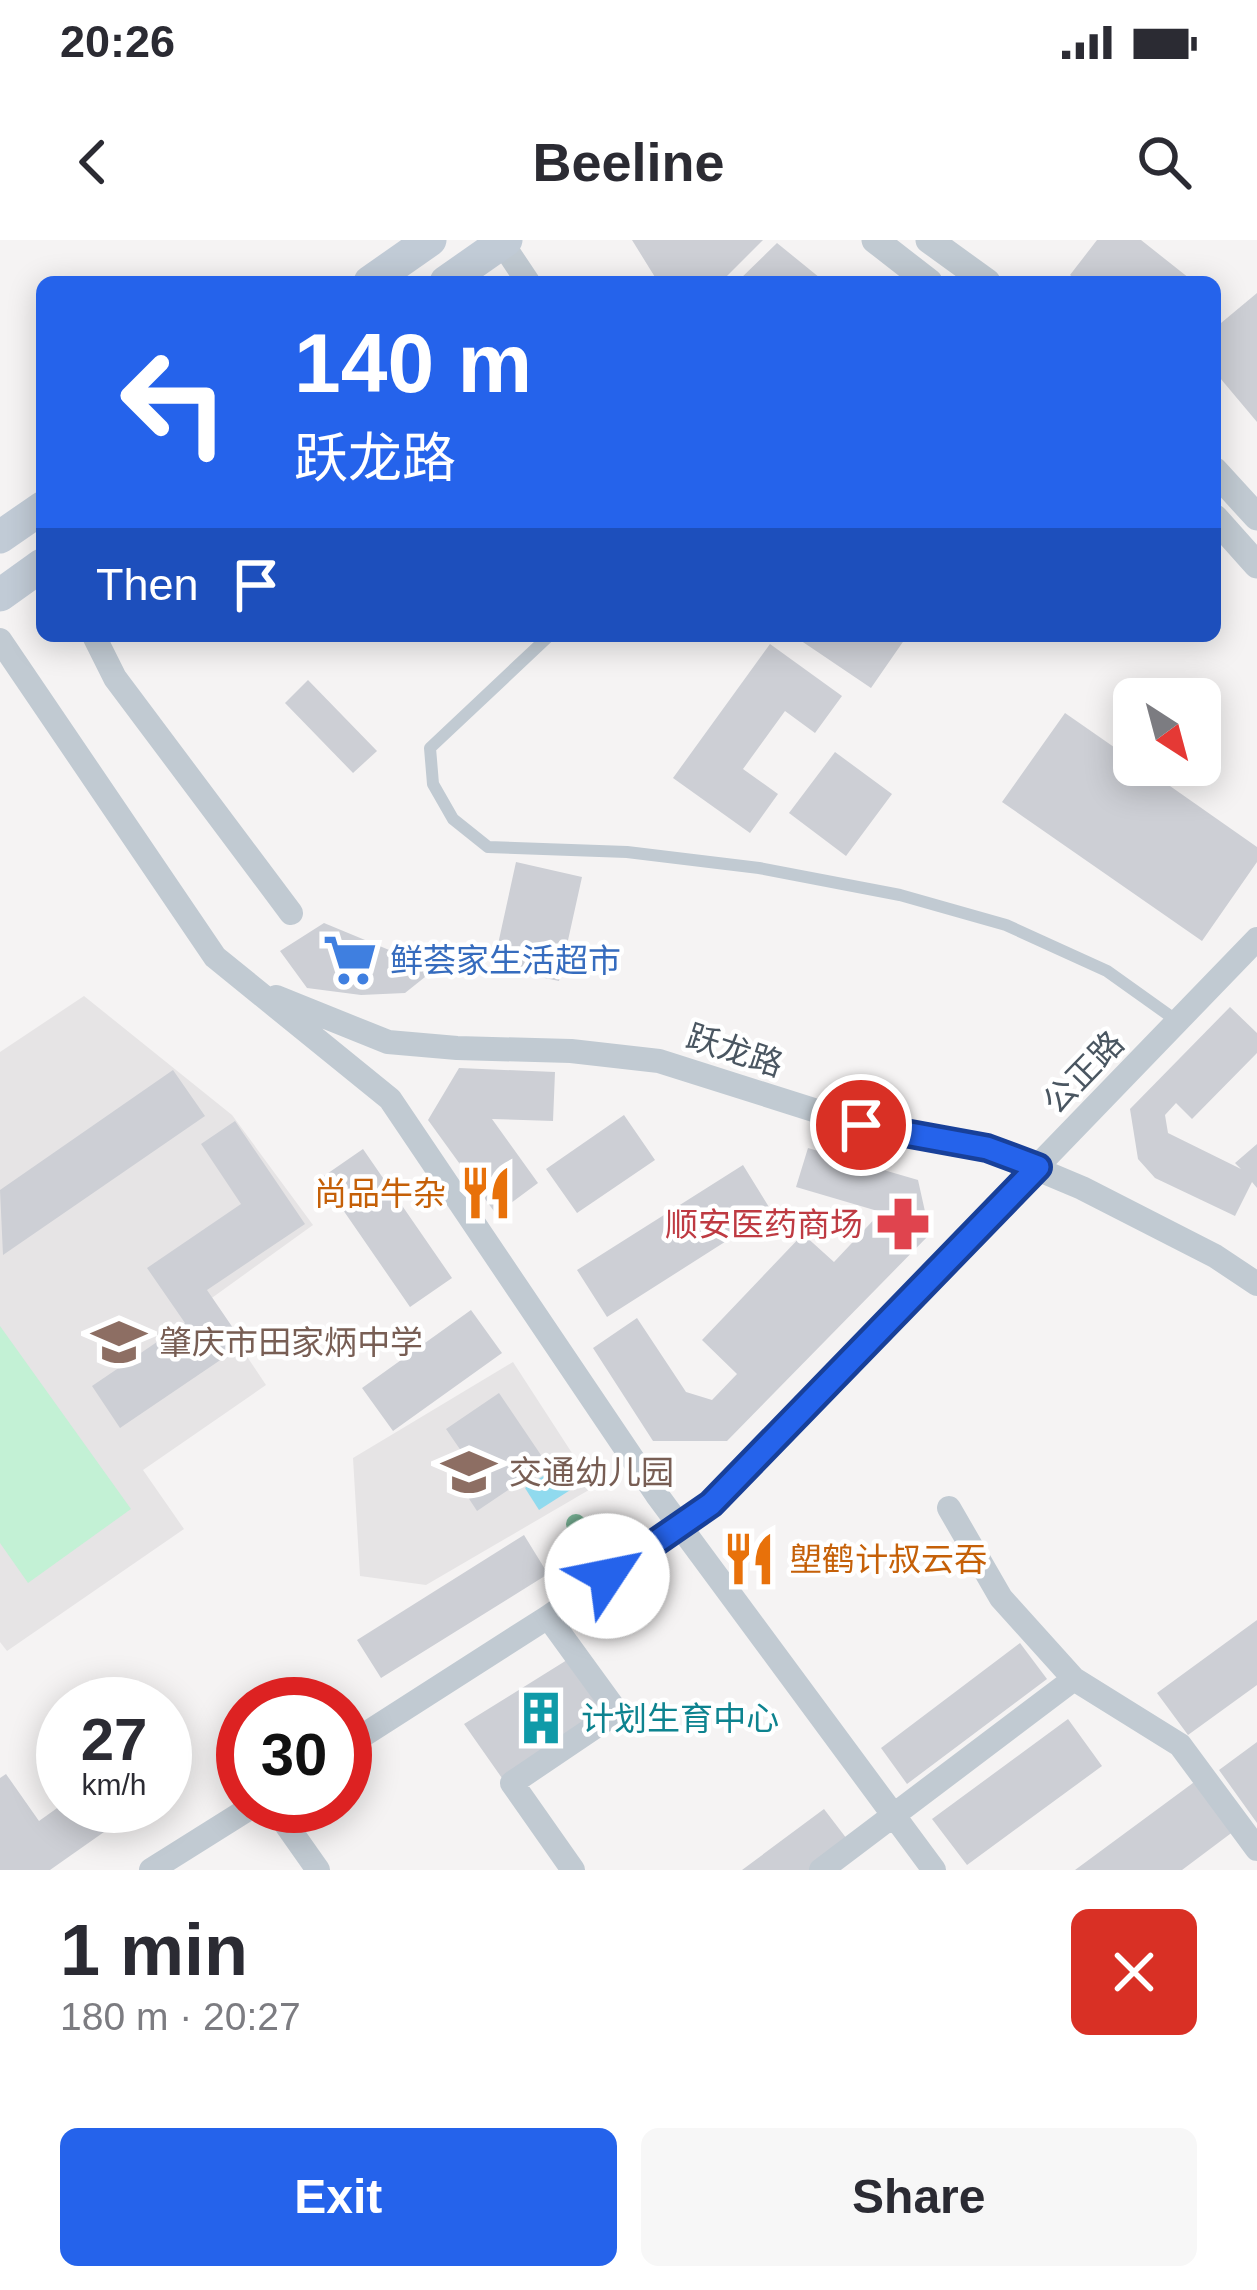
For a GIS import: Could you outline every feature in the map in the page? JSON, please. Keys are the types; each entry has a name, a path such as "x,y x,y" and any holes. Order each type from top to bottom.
{"main road":[{"path":"379,276 430,240"},
{"path":"454,276 503,241"},
{"path":"0,537 36,512"},
{"path":"0,595 36,569"}],"street":[{"path":"875,240 921,276"},
{"path":"929,240 978,276"},
{"path":"503,241 524,276"},
{"path":"1221,478 1257,517"},
{"path":"1221,525 1257,565"},
{"path":"0,640 215,957 389,1099 680,1527 934,1870"},
{"path":"97,642 115,678 291,914"},
{"name":"公正路","path":"372,1730 548,1617 711,1504 1257,939"},
{"name":"跃龙路","path":"240,980 388,1042 659,1060 861,1125 987,1148 1038,1167 1215,1256 1257,1284"},
{"path":"949,1508 1001,1598 1074,1679 1180,1745 1257,1849"},
{"path":"548,1617 617,1712 512,1783 573,1870"},
{"path":"821,1870 1074,1679"},
{"path":"151,1870 216,1829"},
{"path":"292,1833 318,1870"}],"lane":[{"path":"543,642 430,748 434,784 453,819 488,847 627,852 737,865 900,895 1006,926 1107,971 1178,1022"}],"shaded area":[{"name":"肇庆市田家炳中学","path":"84,996 232,1115 313,1225 209,1300 266,1385 143,1470 184,1529 7,1651 0,1642 0,1052"},
{"name":"交通幼儿园","path":"513,1362 594,1487 426,1585 360,1576 353,1458"}],"green space":[{"path":"0,1326 131,1509 28,1583 0,1543"}],"water":[{"path":"560,1465 575,1487 539,1510 525,1488"}],"building":[{"path":"632,240 763,240 727,276 654,276"},
{"path":"1097,240 1141,240 1186,276 1071,276"},
{"path":"777,243 818,276 743,276"},
{"path":"1257,293 1257,422 1221,379 1221,323"},
{"path":"803,642 903,642 871,688"},
{"path":"770,644 842,696 815,733 785,711 743,769 778,794 750,833 673,778"},
{"path":"308,680 377,751 353,773 285,703"},
{"path":"1065,713 1113,746 1113,786 1170,786 1257,847 1257,862 1202,941 1002,802"},
{"path":"835,752 892,794 846,856 789,813"},
{"path":"516,862 582,877 559,981 493,967"},
{"name":"鲜荟家生活超市","path":"324,923 435,969 405,993 361,995 307,988 280,951"},
{"path":"1230,1007 1257,1033 1257,1053 1192,1119 1176,1103 1165,1115 1168,1133 1241,1169 1235,1163 1257,1144 1257,1188 1252,1182 1235,1216 1155,1178 1138,1159 1130,1109"},
{"path":"459,1068 555,1072 553,1121 492,1119 538,1183 496,1214 428,1120"},
{"path":"173,1070 205,1116 3,1255 0,1190"},
{"path":"624,1115 655,1160 577,1213 546,1169"},
{"path":"235,1121 305,1224 207,1290 244,1344 120,1428 92,1386 185,1323 147,1268 241,1204 201,1144"},
{"path":"808,1148 918,1180 930,1234 727,1441 653,1441 593,1348 637,1318 686,1392 712,1400 737,1374 702,1340 803,1234 834,1262 881,1212 796,1187"},
{"path":"363,1149 452,1278 410,1307 321,1178"},
{"path":"743,1165 772,1212 607,1317 577,1270"},
{"path":"471,1310 502,1353 393,1431 362,1388"},
{"path":"499,1393 547,1464 477,1511 460,1485 477,1474 446,1429"},
{"path":"524,1535 548,1574 381,1678 357,1640"},
{"path":"1257,1620 1257,1685 1188,1735 1157,1693"},
{"path":"1020,1643 1047,1679 907,1784 881,1748"},
{"name":"计划生育中心","path":"575,1655 617,1712 504,1781 464,1724"},
{"path":"1068,1719 1102,1766 967,1865 932,1819"},
{"path":"1257,1742 1257,1823 1219,1770"},
{"path":"6,1774 36,1817 36,1833 103,1833 50,1870 0,1870 0,1778"},
{"path":"1197,1780 1234,1831 1182,1870 1075,1870"},
{"path":"824,1809 850,1843 813,1870 742,1870"}],"place":[{"name":"鲜荟家生活超市","path":"350,960"},
{"name":"尚品牛杂","path":"486,1193"},
{"name":"顺安医药商场","path":"903,1224"},
{"name":"肇庆市田家炳中学","path":"119,1342"},
{"name":"交通幼儿园","path":"469,1472"},
{"name":"塱鹤计叔云吞","path":"749,1559"},
{"name":"计划生育中心","path":"541,1718"}],"route":[{"path":"607,1576 711,1504 1038,1167 987,1148 861,1125"}]}
